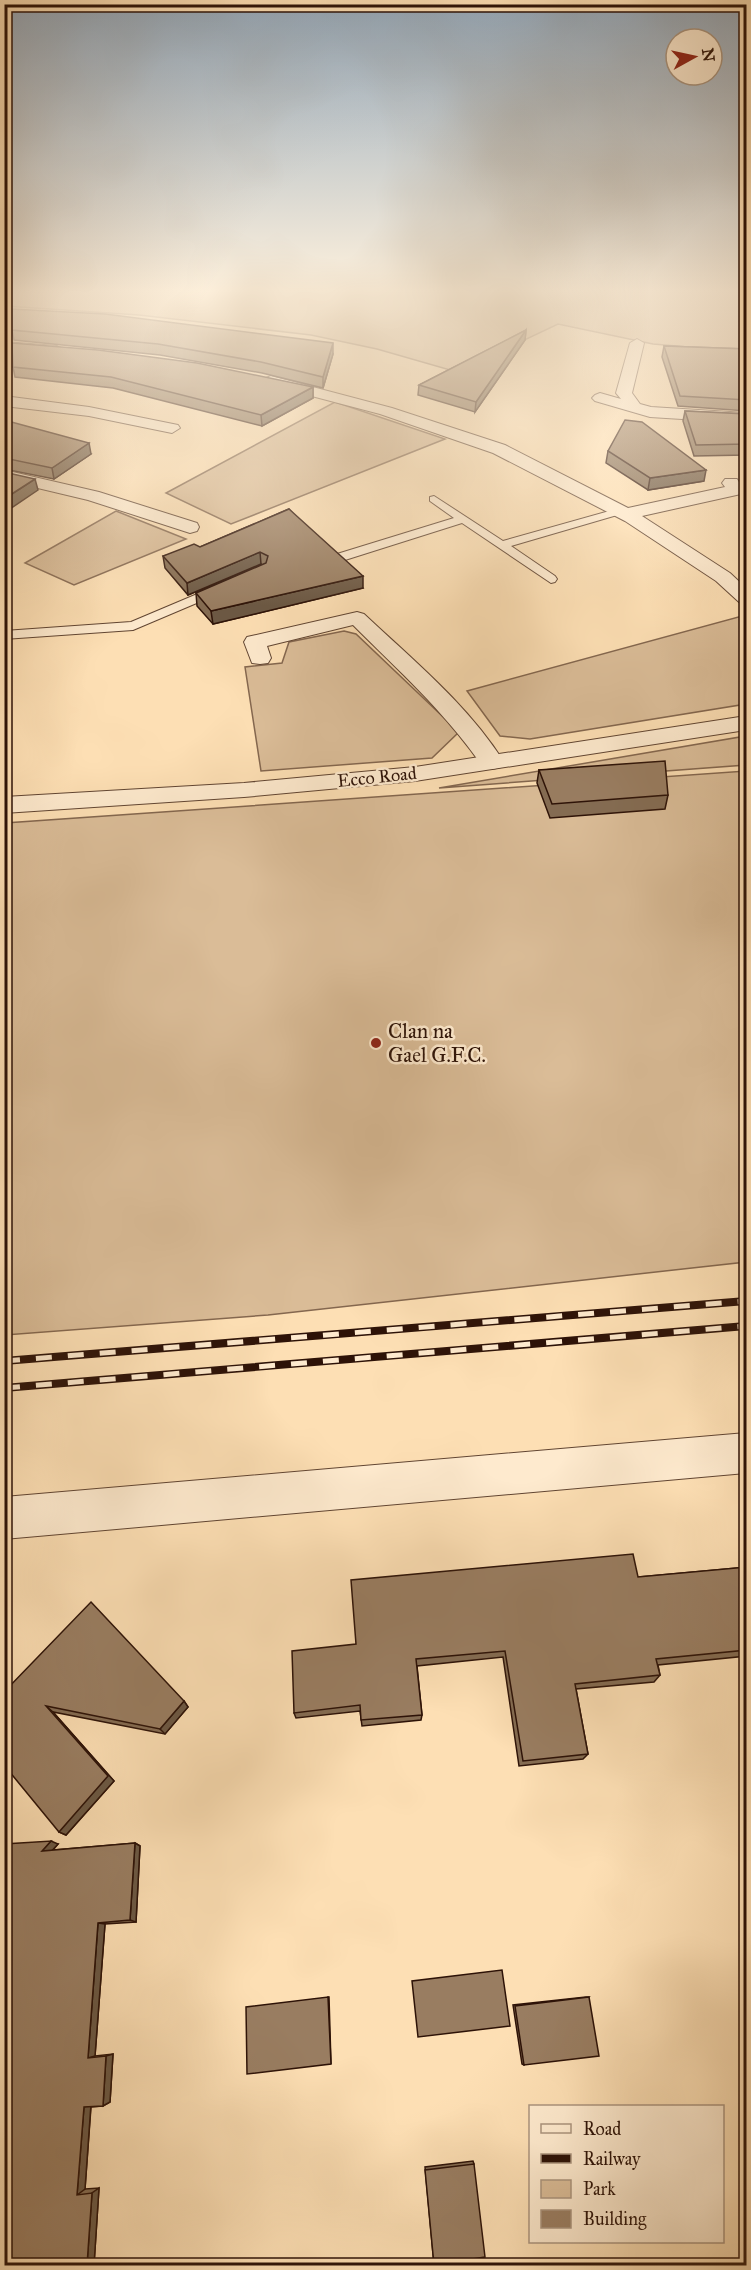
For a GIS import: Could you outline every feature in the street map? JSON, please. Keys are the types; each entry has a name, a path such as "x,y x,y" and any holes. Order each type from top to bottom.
{"street":[{"path":"320,394 386,411 499,449 623,512 723,577 747,598"},
{"path":"625,394 635,408"},
{"path":"600,398 650,412 747,418"},
{"path":"4,401 34,403 172,428"},
{"path":"4,475 93,496 190,527"},
{"path":"623,512 735,490 731,483"},
{"path":"260,658 255,642 357,618 438,697 485,750 492,762"},
{"name":"Ecco Road","path":"4,805 244,790 415,774 747,723"},
{"path":"4,1518 747,1453"}],"lane":[{"path":"434,499 552,579"},
{"path":"502,545 623,512"},
{"path":"341,557 463,519"},
{"path":"4,635 133,626 230,584"}],"green space":[{"path":"335,402 445,439 231,524 166,493"},
{"path":"116,511 186,539 74,585 25,563"},
{"path":"742,616 746,620 746,704 530,739 500,736 467,691"},
{"path":"344,631 356,634 459,732 432,758 261,771 245,667 282,663 289,642"},
{"path":"746,736 746,765 439,788"},
{"name":"Clan na Gael G.F.C.","path":"746,771 746,1262 268,1315 5,1335 5,823"}],"building":[{"path":"178,394 300,394 261,415"},
{"path":"449,394 482,394 476,402"},
{"path":"679,394 747,394 747,400 680,396"},
{"path":"685,411 747,414 747,444 696,445"},
{"path":"4,420 89,443 52,468 4,458"},
{"path":"625,420 642,422 706,470 650,478 608,451"},
{"path":"4,472 35,479 4,499"},
{"path":"289,509 363,576 211,611 196,593 266,563 268,556 260,552 187,583 163,556 194,544 200,547"},
{"path":"665,761 668,795 552,804 539,770"},
{"path":"633,1554 638,1577 747,1567 747,1650 656,1659 660,1675 575,1684 588,1754 523,1761 505,1651 416,1659 422,1715 361,1720 360,1705 294,1713 292,1651 356,1644 351,1580"},
{"path":"91,1602 184,1701 160,1729 46,1706 108,1776 59,1832 4,1765 4,1692"},
{"path":"51,1841 42,1851 135,1843 130,1920 98,1923 88,2058 106,2056 103,2106 84,2107 77,2195 92,2193 87,2265 4,2265 4,1844"},
{"path":"502,1970 510,2026 418,2037 412,1981"},
{"path":"328,1997 331,2064 247,2074 246,2007"},
{"path":"589,1997 599,2056 524,2065 515,2006"},
{"path":"474,2164 485,2257 434,2265 425,2170"}],"railway":[{"path":"4,1361 746,1301"},
{"path":"4,1388 746,1326"}],"place":[{"name":"Clan na Gael G.F.C.","path":"376,1043"}]}
